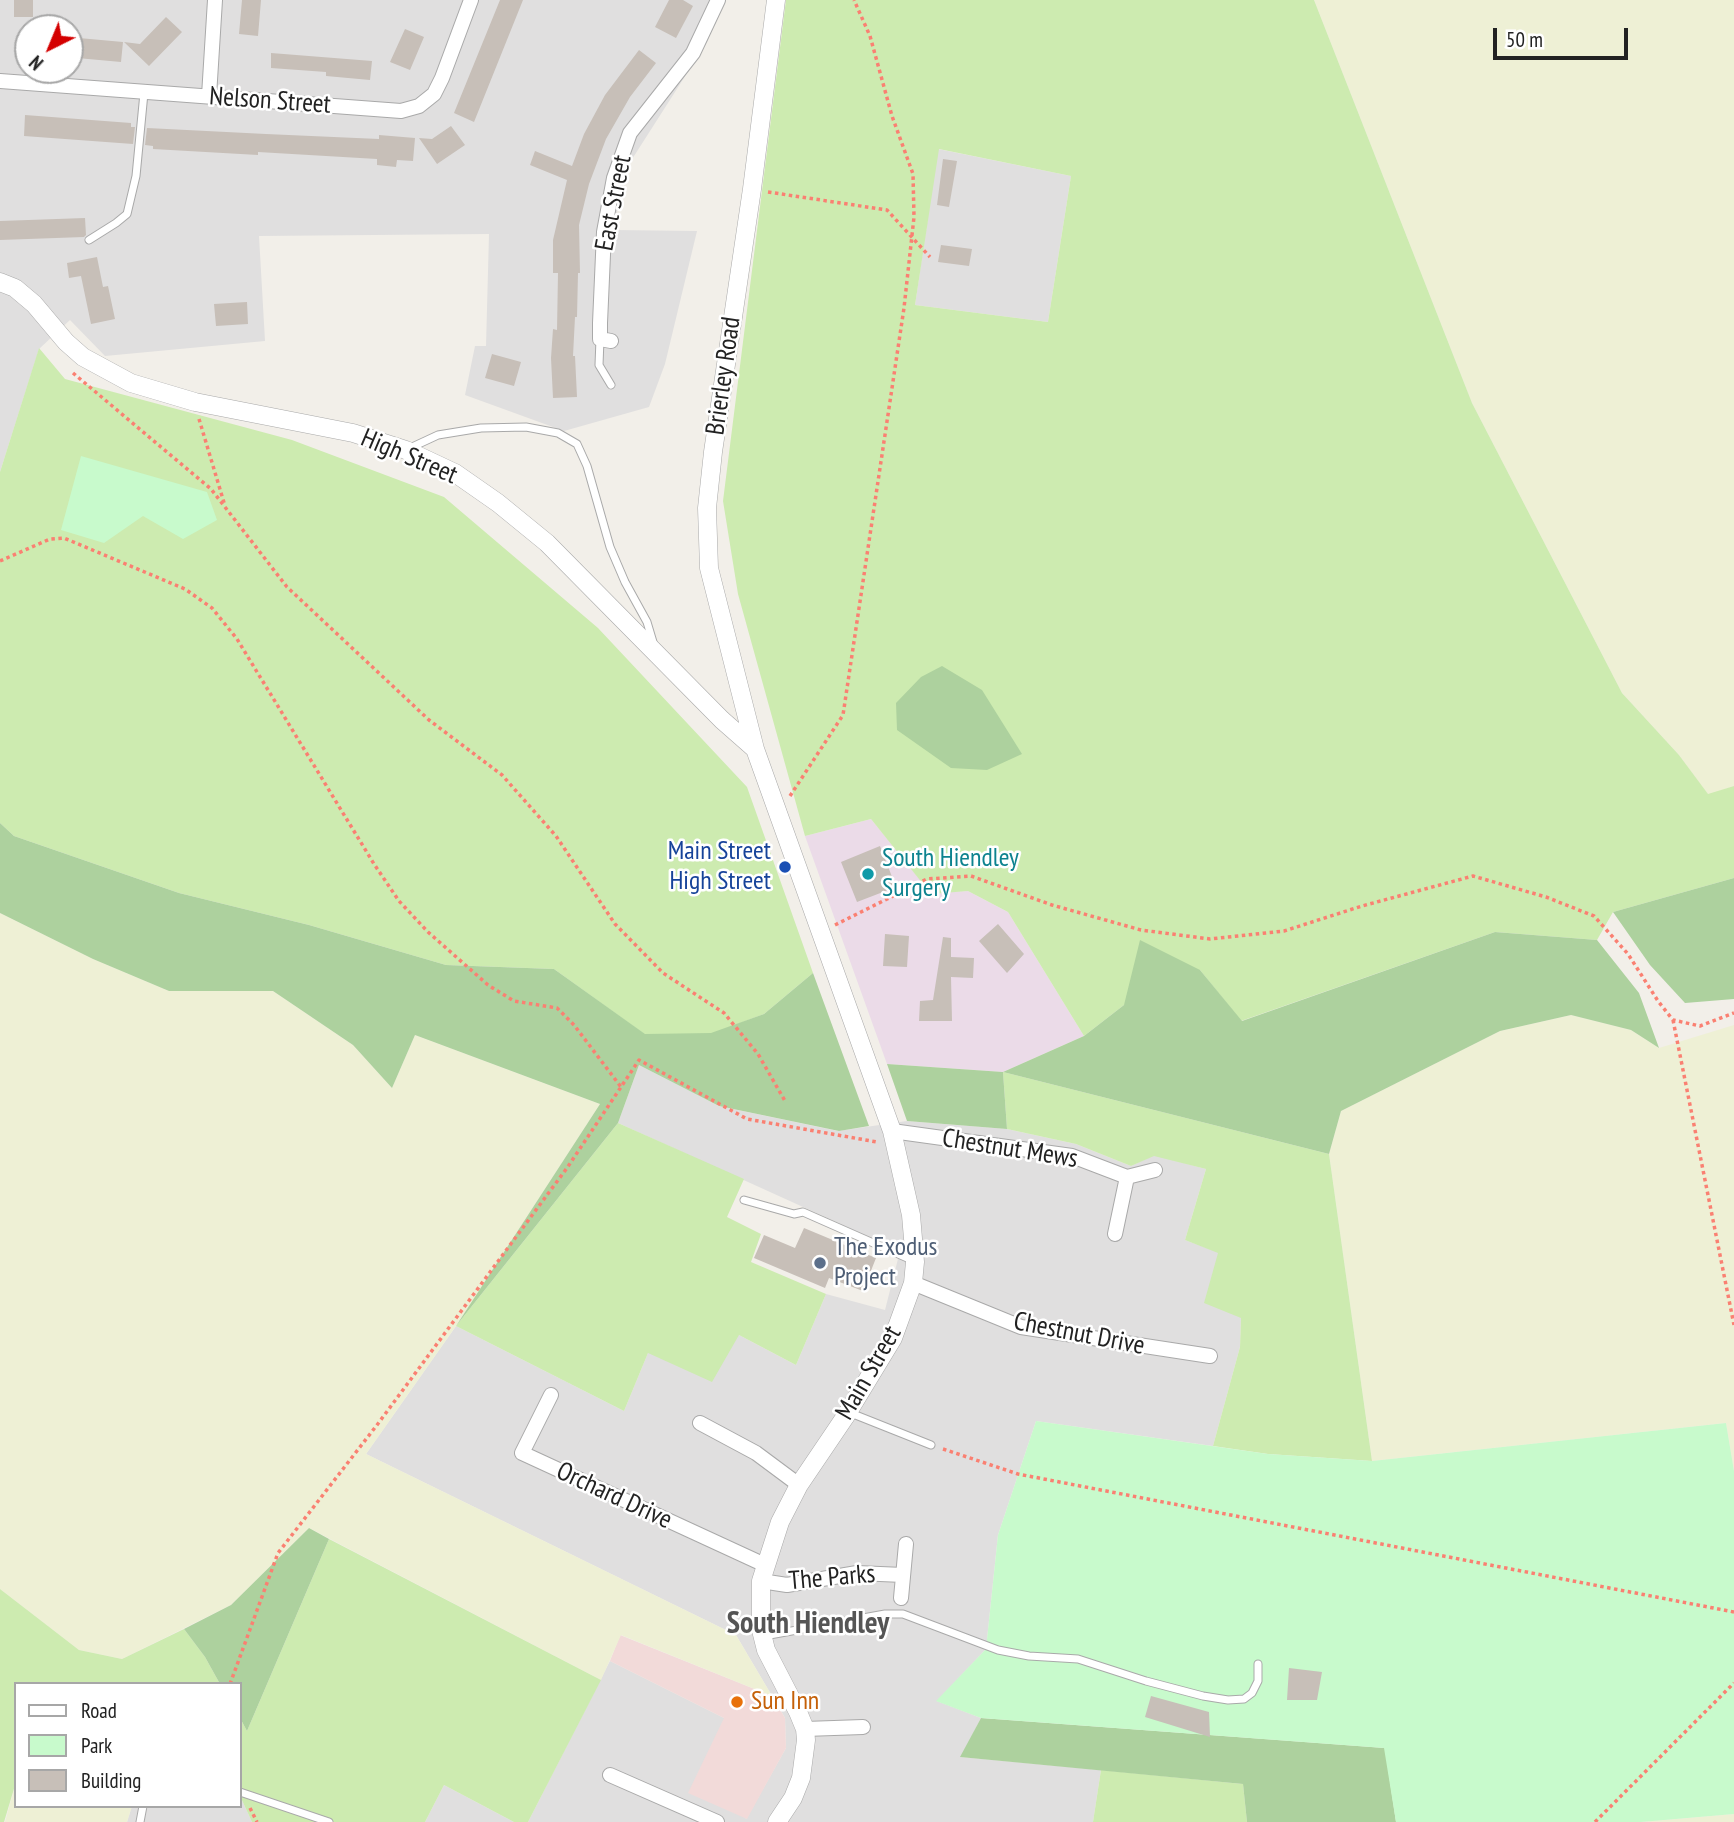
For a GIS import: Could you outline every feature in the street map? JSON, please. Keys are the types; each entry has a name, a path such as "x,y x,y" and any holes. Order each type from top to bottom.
{"street":[{"path":"209,96 215,0"},
{"name":"Nelson Street","path":"0,81 401,111 419,106 434,94 471,0"},
{"name":"East Street","path":"606,340 604,232 614,178 630,133 693,53 718,0"},
{"name":"Brierley Road","path":"755,748 709,568 707,508 776,0"},
{"name":"High Street","path":"0,282 15,288 34,304 66,342 83,356 131,383 195,402 353,433 406,450 455,473 528,527 586,579 722,720 755,748"},
{"name":"Main Street","path":"755,748 894,1139 911,1215 915,1262 913,1283 893,1338 799,1485 780,1522 763,1573 763,1636 766,1650 805,1729 805,1758 801,1778 793,1798 777,1822"},
{"name":"Chestnut Mews","path":"894,1139 1072,1156 1126,1177"},
{"path":"1115,1234 1126,1177 1155,1170"},
{"name":"Chestnut Drive","path":"913,1283 1021,1327 1210,1356"},
{"name":"Orchard Drive","path":"551,1395 523,1453 763,1573"},
{"path":"699,1423 756,1453 799,1485"},
{"name":"The Parks","path":"901,1598 906,1544"},
{"name":"The Parks","path":"763,1573 787,1585 857,1573 903,1575"},
{"path":"805,1729 863,1727"},
{"path":"610,1775 717,1822"}],"lane":[{"path":"89,240 127,214 136,176 144,93"},
{"path":"606,340 599,365 611,386"},
{"path":"406,450 438,435 481,428 526,427 558,433 577,444 587,466 610,547 647,622 656,652"},
{"path":"744,1200 794,1214 803,1212 915,1262"},
{"path":"848,1412 931,1445"},
{"path":"763,1636 884,1614 903,1614 998,1650 1029,1656 1078,1659 1146,1681 1228,1700 1244,1699 1252,1693 1258,1681 1258,1664"},
{"path":"242,1793 329,1822"}],"path":[{"path":"776,811 797,788 843,715 904,308 914,217 913,174 892,116 870,36 855,0"},
{"path":"752,190 887,210 930,257"},
{"path":"68,367 211,489 287,587 429,720 502,775 556,836 615,923 663,973 724,1013 758,1054 785,1101"},
{"path":"195,402 226,508"},
{"path":"0,561 50,539 64,538 185,589 212,608 237,639 399,901 428,932 488,985 514,1001 557,1008 575,1025 621,1087"},
{"path":"820,933 927,879 971,876 1052,905 1141,930 1210,939 1284,931 1362,906 1473,876 1546,897 1594,916 1628,954 1673,1020 1734,1325"},
{"path":"1673,1020 1700,1026 1734,1013"},
{"path":"231,1682 278,1553 377,1425 542,1201 639,1060 747,1119 894,1139"},
{"path":"931,1445 1018,1474 1734,1612"},
{"path":"1595,1822 1734,1683"}],"shaded area":[{"path":"0,0 724,0 707,42 627,167 613,230 697,231 665,364 649,407 564,431 465,395 475,346 486,346 489,234 259,236 265,341 105,356 70,320 39,349 0,472"},
{"path":"938,149 1071,176 1048,322 915,305"},
{"path":"871,819 931,893 968,891 1008,912 1084,1036 1003,1072 887,1064 805,836"},
{"path":"639,1065 719,1106 838,1131 907,1121 1007,1129 1076,1144 1131,1166 1154,1155 1206,1169 1185,1240 1218,1252 1241,1317 1240,1347 1213,1446 1036,1421 998,1535 986,1649 937,1701 981,1718 961,1757 1101,1770 1093,1822 528,1822 610,1661 724,1718 746,1819 786,1748 785,1718 736,1635 366,1454 456,1326 624,1411 648,1353 739,1335 796,1365 826,1294 885,1310 900,1251 618,1123"},
{"path":"620,1635 772,1696 785,1718 786,1748 747,1819 688,1793 724,1718 610,1661"},
{"path":"444,1785 514,1822 425,1822"},
{"path":"242,1800 252,1822 127,1822 131,1808 242,1808"}],"green space":[{"path":"786,0 1314,0 1472,403 1622,693 1679,755 1708,794 1734,786 1734,878 1613,912 1597,940 1495,932 1241,1021 1200,970 1124,1005 1084,1036 1008,912 968,891 931,894 871,819 805,836 738,594 723,501","holes":["939,149 1071,176 1048,322 915,305"]},
{"path":"1314,0 1734,0 1734,786 1708,795 1679,755 1622,693 1472,403"},
{"path":"39,348 65,379 292,440 444,497 598,628 747,787 813,973 764,1014 711,1034 644,1034 554,969 446,965 309,925 179,893 14,836 0,823 0,472"},
{"path":"81,456 207,492 217,520 183,539 143,516 104,543 61,530"},
{"path":"942,666 982,690 1022,754 987,770 951,768 897,730 896,703 921,677"},
{"path":"0,823 14,836 179,893 309,925 446,965 554,969 645,1034 711,1033 764,1014 813,973 869,1126 839,1131 719,1106 639,1065 618,1123 456,1326 600,1104 415,1035 392,1088 353,1045 273,991 169,991 93,959 0,913"},
{"path":"1734,878 1734,999 1685,1003 1650,965 1613,912"},
{"path":"0,913 93,959 169,991 273,991 353,1045 392,1088 415,1035 600,1104 456,1326 366,1454 736,1635 772,1696 621,1635 601,1680 309,1528 231,1605 122,1659 79,1650 0,1589"},
{"path":"1495,932 1597,940 1639,993 1659,1048 1631,1030 1571,1015 1500,1031 1341,1111 1329,1154 1003,1072 1084,1036 1124,1005 1140,940 1200,970 1242,1021"},
{"path":"1571,1015 1631,1030 1659,1048 1734,1025 1734,1471 1726,1423 1372,1461 1329,1154 1341,1111 1500,1031"},
{"path":"887,1064 1003,1072 1007,1129 907,1121"},
{"path":"1003,1072 1329,1154 1372,1461 1268,1454 1213,1446 1240,1347 1241,1318 1204,1303 1218,1253 1185,1240 1206,1169 1154,1156 1131,1166 1076,1144 1007,1129"},
{"path":"618,1123 744,1179 727,1217 761,1234 751,1262 826,1294 796,1365 739,1335 712,1382 648,1353 624,1411 456,1326"},
{"path":"1036,1421 1268,1454 1372,1461 1726,1423 1734,1471 1734,1814 1641,1822 1396,1822 1384,1748 981,1718 936,1701 986,1649 998,1535"},
{"path":"309,1528 329,1539 247,1731 242,1722 242,1682 219,1682 205,1657 184,1629 231,1605"},
{"path":"329,1539 601,1680 528,1822 514,1822 444,1785 425,1822 252,1822 242,1800 242,1722 247,1731"},
{"path":"0,1589 79,1650 122,1659 184,1629 205,1657 219,1682 14,1682 14,1789 4,1822 0,1822"},
{"path":"981,1718 1385,1748 1396,1822 1247,1822 1243,1784 960,1757"},
{"path":"1101,1770 1243,1784 1247,1822 1093,1822"},
{"path":"14,1789 14,1808 131,1808 127,1822 5,1822"},
{"path":"1734,1814 1734,1822 1641,1822"}],"building":[{"path":"14,0 33,0 33,14 14,14"},
{"path":"242,0 261,0 258,36 239,34"},
{"path":"500,0 523,0 474,122 454,113"},
{"path":"669,0 683,0 693,6 676,38 655,27"},
{"path":"166,17 182,32 149,66 124,42 140,44"},
{"path":"405,29 424,37 410,70 390,62"},
{"path":"84,38 123,42 121,62 84,59"},
{"path":"639,50 656,63 630,97 606,139 589,184 579,225 580,273 573,356 577,397 553,398 551,358 553,329 557,330 558,273 553,273 553,240 567,180 530,165 535,151 572,166 584,134 605,95"},
{"path":"271,53 372,61 370,80 326,76 326,72 271,68"},
{"path":"25,115 131,123 131,127 135,127 133,144 24,136"},
{"path":"451,126 465,145 437,164 419,138 432,139"},
{"path":"147,128 379,139 379,135 415,138 413,161 397,160 396,167 377,165 377,159 153,149 153,146 145,145"},
{"path":"943,159 957,161 949,207 937,205"},
{"path":"85,218 84,237 0,240 0,221"},
{"path":"941,245 972,249 969,266 938,262"},
{"path":"97,257 103,287 108,286 115,319 91,324 81,276 69,278 67,263"},
{"path":"247,302 248,324 216,326 214,304"},
{"path":"492,354 521,362 514,386 485,378"},
{"name":"South Hiendley Surgery","path":"880,846 896,887 857,902 841,862"},
{"path":"998,924 1024,954 1007,973 979,941"},
{"path":"885,934 909,936 907,967 883,966"},
{"path":"943,937 951,938 951,957 974,958 973,978 951,977 952,1021 919,1021 920,1001 933,1000"},
{"name":"The Exodus Project","path":"804,1228 876,1258 863,1291 829,1278 825,1288 754,1258 764,1235 795,1248"},
{"path":"1289,1668 1322,1672 1317,1700 1287,1700"},
{"path":"1151,1696 1209,1712 1210,1737 1145,1717"}],"place":[{"name":"Main Street High Street","path":"785,867"},
{"name":"South Hiendley Surgery","path":"868,874"},
{"name":"The Exodus Project","path":"820,1263"},
{"name":"Sun Inn","path":"737,1702"}],"district":[{"name":"South Hiendley","path":"808,1624"}]}
